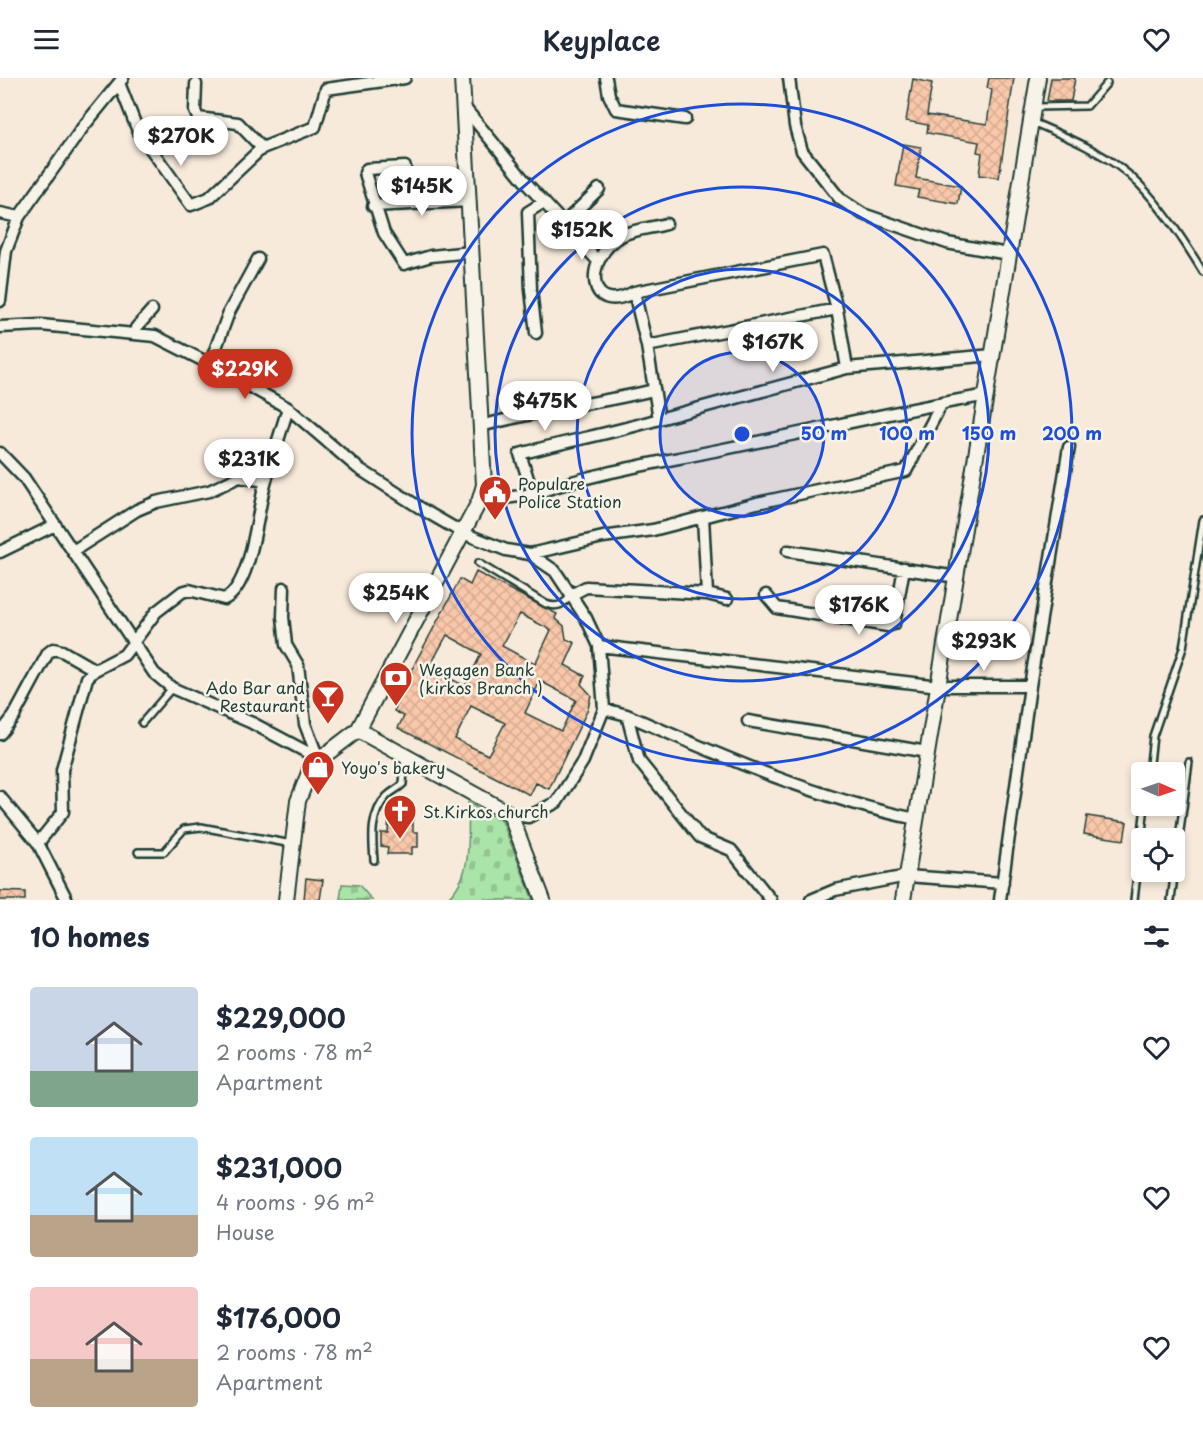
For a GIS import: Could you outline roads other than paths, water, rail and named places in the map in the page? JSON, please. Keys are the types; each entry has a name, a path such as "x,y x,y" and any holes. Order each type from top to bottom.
{"street":[{"path":"121,80 138,131 191,205 209,198 262,148 315,127 326,89 405,78"},
{"path":"286,900 298,801 312,765 318,758 357,730 463,533 479,502 484,485 462,78"},
{"path":"606,78 609,95 616,109 686,119"},
{"path":"789,78 795,126 802,151 840,199 863,214 947,243 1008,254"},
{"path":"903,900 988,395 1008,254 1038,78"},
{"path":"0,301 6,251 19,217 83,127 121,80"},
{"path":"196,84 195,111 198,118 238,123 262,148"},
{"path":"464,107 563,224 597,260"},
{"path":"405,167 366,169 373,206 384,233 404,264 431,256 471,252"},
{"path":"563,224 599,189"},
{"path":"373,206 469,201"},
{"path":"536,333 531,290 528,212 544,202"},
{"path":"0,213 19,217"},
{"path":"666,225 623,234 597,260 594,283 600,291 608,298 620,300 634,292 824,255 837,309 847,368"},
{"path":"210,364 229,312 258,259"},
{"path":"634,292 647,346 659,419"},
{"path":"647,346 837,309"},
{"path":"136,334 136,328 152,310"},
{"path":"0,327 41,325 155,336 288,408 377,482 463,533 506,550 530,554 603,537 653,530 906,471 942,403"},
{"path":"533,494 520,454 564,442 609,435 659,419 847,368 993,355"},
{"path":"481,426 525,413 610,400 654,390"},
{"path":"479,502 533,494 565,483 630,467 988,395"},
{"path":"38,843 63,812 62,770 87,678 95,670 124,655 156,612 182,592 189,590 224,599 230,597 241,580 255,538 266,482 288,408"},
{"path":"1000,900 1030,686 1069,447"},
{"path":"0,453 24,478 135,640 154,673 172,688 252,723 318,758"},
{"path":"73,551 137,510 156,502 209,491 239,477 266,482"},
{"path":"703,517 706,594"},
{"path":"0,552 55,525"},
{"path":"788,551 957,577"},
{"path":"357,730 510,814 528,817 557,802 583,761 604,709 599,646 586,618 555,571 530,554"},
{"path":"766,595 777,608 888,626 894,624 904,568"},
{"path":"571,595 586,587 706,594 728,599"},
{"path":"284,588 283,617 286,645 298,665 305,724 318,758"},
{"path":"599,646 939,686 1030,686"},
{"path":"0,734 14,716 48,653 53,649 62,651 95,670"},
{"path":"604,709 627,715 759,772 877,811 916,819"},
{"path":"627,715 639,760 700,837 731,850 771,900"},
{"path":"748,721 927,752"},
{"path":"0,796 38,843 67,900"},
{"path":"510,814 543,900"},
{"path":"812,900 835,890 907,876 1002,883"}],"lane":[{"path":"1033,107 1087,106 1107,83"},
{"path":"1031,121 1076,140 1109,160 1140,185 1183,239 1203,272"},
{"path":"1150,762 1153,736 1183,648 1203,520"},
{"path":"478,563 553,607 564,604 571,595"},
{"path":"142,723 172,688"},
{"path":"374,860 371,833 376,813 390,793 402,784 405,756"},
{"path":"1172,900 1189,762"},
{"path":"1134,900 1144,816"},
{"path":"138,852 164,852 184,829 201,826 292,844"}],"place":[{"name":"Populare Police Station","path":"495,521"},
{"name":"Wegagen Bank (kirkos Branch )","path":"396,707"},
{"name":"Ado Bar and Restaurant","path":"328,725"},
{"name":"Yoyo's bakery","path":"318,796"},
{"name":"St.Kirkos church","path":"400,840"}]}
